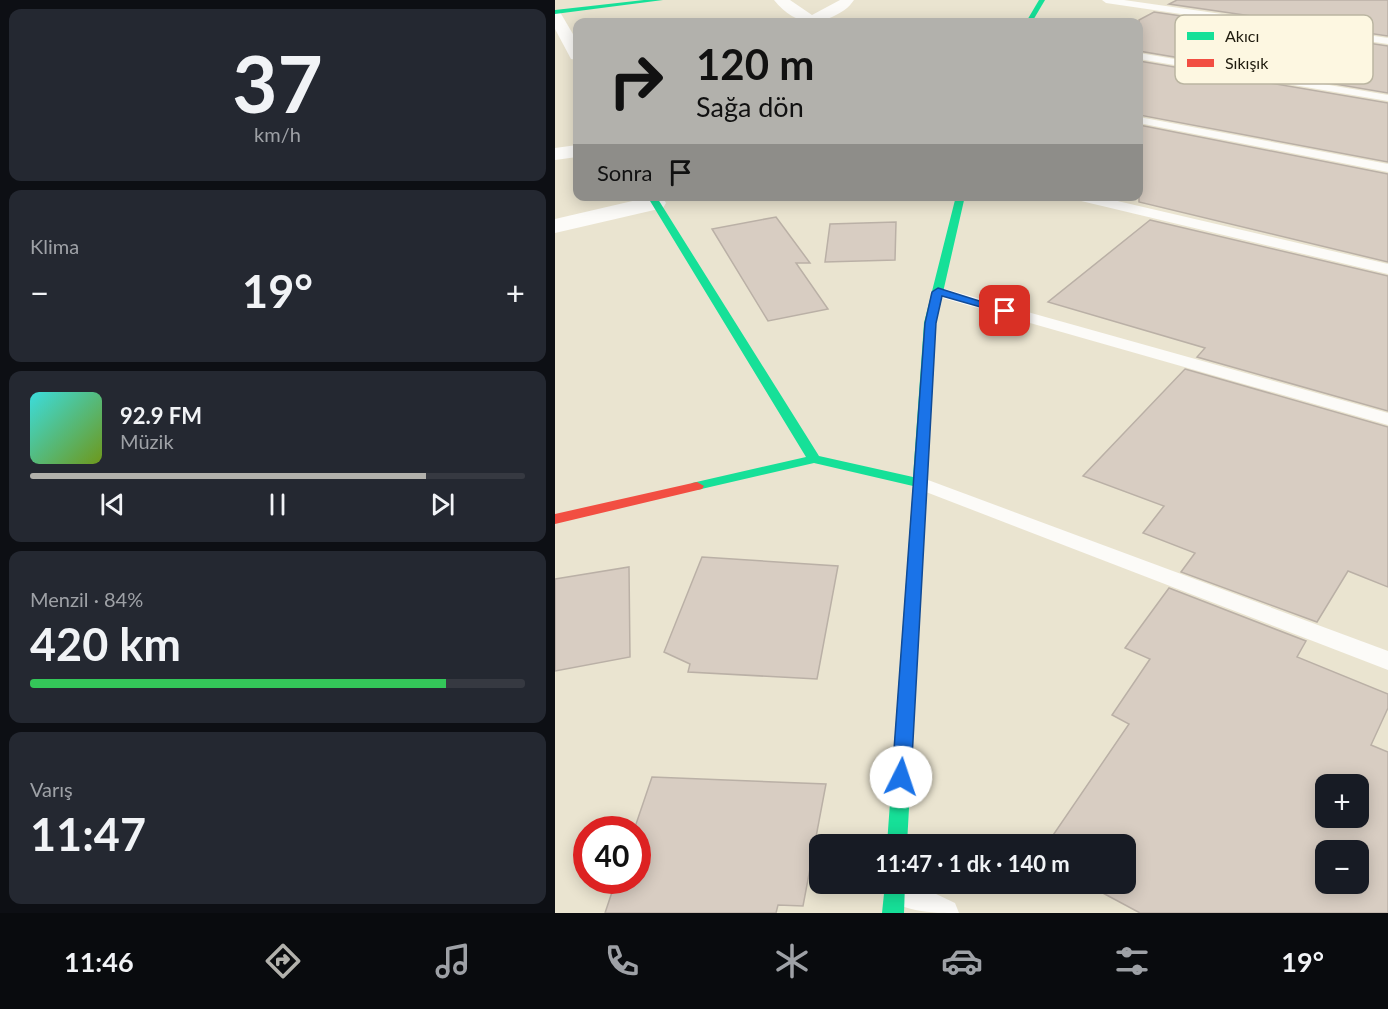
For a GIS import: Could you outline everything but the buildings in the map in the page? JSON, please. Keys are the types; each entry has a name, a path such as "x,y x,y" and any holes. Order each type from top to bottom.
{"street":[{"path":"573,48 556,19 660,0"},
{"path":"781,0 805,18"},
{"path":"818,18 843,6 847,0"},
{"path":"1031,18 1042,0"},
{"path":"555,154 573,152"},
{"path":"555,226 649,201"},
{"path":"654,201 814,459"},
{"path":"898,834 930,323 960,201"},
{"path":"555,519 814,459 920,483"}],"lane":[{"path":"1106,0 1209,15"},
{"path":"1373,39 1388,41"},
{"path":"1143,57 1175,62"},
{"path":"1305,84 1388,98"},
{"path":"1143,121 1388,168"},
{"path":"1098,201 1388,269"},
{"path":"938,292 1388,419"},
{"path":"920,483 1388,661"},
{"path":"894,895 944,913"}],"traffic: fast":[{"path":"555,12 660,0"},
{"path":"1031,18 1042,0"},
{"path":"654,201 814,459 920,483"},
{"path":"898,834 930,323 960,201"},
{"path":"697,486 814,459"},
{"path":"893,913 894,894"}],"traffic: jam":[{"path":"555,519 697,486"}],"route":[{"path":"901,777 930,323 938,292 1005,311"}]}
